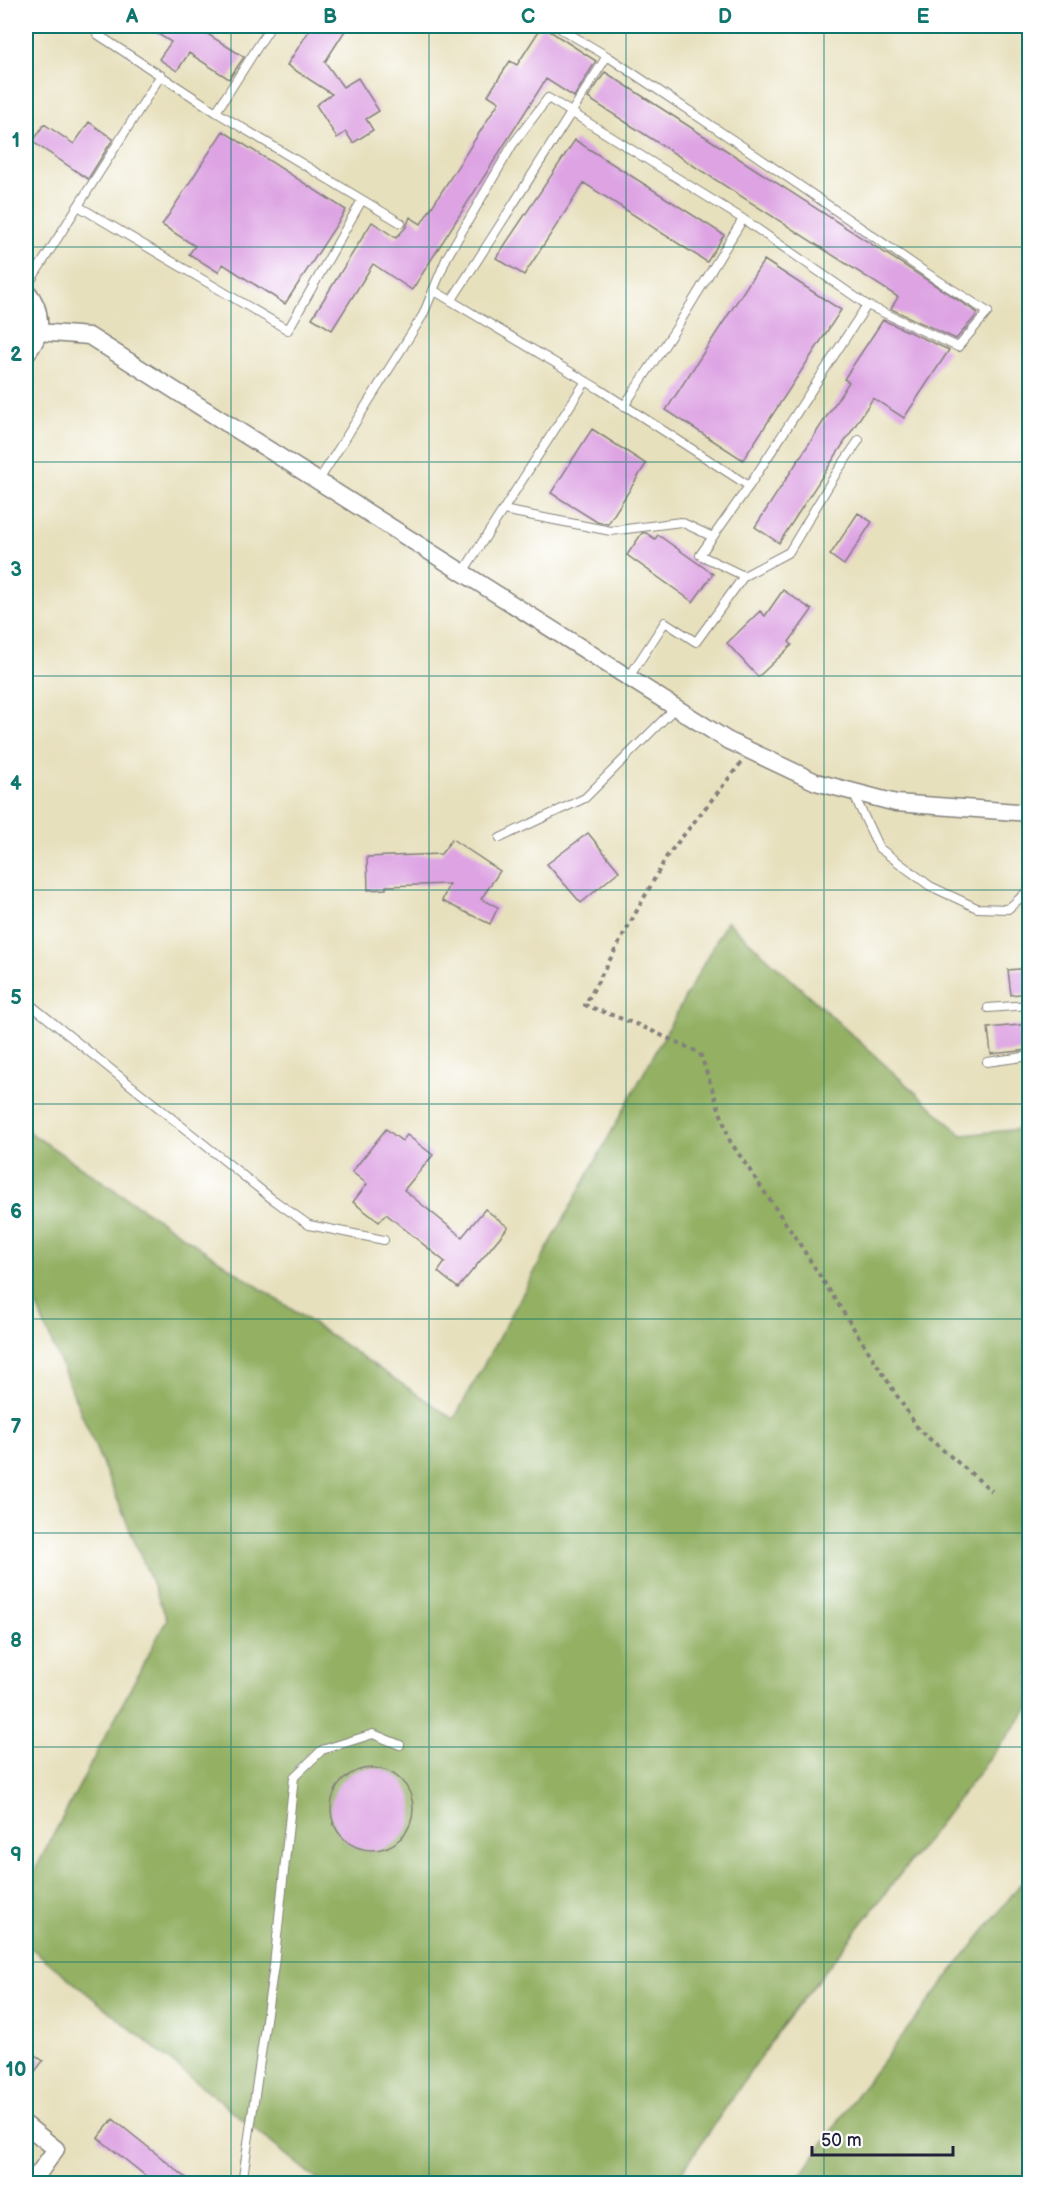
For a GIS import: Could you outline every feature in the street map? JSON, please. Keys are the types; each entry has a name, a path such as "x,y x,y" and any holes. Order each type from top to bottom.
{"street":[{"path":"26,289 37,307 40,320 39,332 33,346 26,354"},
{"path":"39,332 89,336 728,740 816,782 896,803 1029,813"},
{"path":"26,2125 56,2149 31,2184"}],"lane":[{"path":"102,26 97,34 216,112 401,223"},
{"path":"216,112 272,26"},
{"path":"319,480 423,315 447,257 513,144 548,98 742,219 867,305 958,347 988,312 928,274 746,148 607,56 556,26"},
{"path":"451,301 607,56"},
{"path":"26,289 161,75"},
{"path":"78,206 288,330 362,200"},
{"path":"624,406 675,330 742,219"},
{"path":"433,290 586,381 749,486"},
{"path":"744,576 700,555 749,486 867,305"},
{"path":"463,572 586,381"},
{"path":"628,677 665,622 696,642 744,576 789,552 859,440"},
{"path":"503,510 611,531 681,522 713,537"},
{"path":"500,838 585,798 676,707"},
{"path":"853,792 879,848 930,886 976,908 1008,909 1029,890"},
{"path":"26,1001 271,1198 309,1225 384,1240"},
{"path":"988,1008 1029,1005"},
{"path":"987,1062 1029,1056"},
{"path":"242,2184 274,1965 294,1777 322,1750 352,1740 373,1734 400,1745"}],"path":[{"path":"751,751 667,856 585,1005 641,1026 700,1053 730,1141 797,1240 919,1430 992,1491"}],"green space":[{"path":"727,921 962,1135 1029,1128 1029,1708 777,2033 674,2183 321,2183 26,1944 26,1887 167,1619 30,1290 26,1287 26,1130 454,1419"},
{"path":"1029,1873 1029,2183 796,2183 857,2094"}],"building":[{"path":"145,26 195,26 244,57 229,79 189,53 177,71 159,59 171,42"},
{"path":"312,26 348,26 325,62 343,87 358,78 379,111 366,119 373,130 353,143 346,132 337,138 316,105 332,94 287,65"},
{"path":"542,26 596,61 574,97 546,79 412,290 373,264 332,330 312,318 372,222 396,238 406,227 410,217 421,224 499,102 488,95 510,61 517,65"},
{"path":"605,72 978,313 956,339 891,309 898,297 588,98"},
{"path":"89,122 113,139 88,179 33,142 44,124 74,144"},
{"path":"223,131 346,210 285,304 223,264 218,272 189,254 195,246 162,225"},
{"path":"575,140 724,235 707,262 584,183 524,275 496,258"},
{"path":"764,260 841,310 743,460 666,410"},
{"path":"883,320 949,350 904,418 873,398 779,543 755,527 849,382 844,379"},
{"path":"592,429 646,464 608,524 597,522 551,493"},
{"path":"858,513 872,522 844,565 830,555"},
{"path":"642,533 655,539 658,535 713,574 693,602 627,555"},
{"path":"783,590 812,610 789,642 792,645 758,677 727,643 760,611 765,616"},
{"path":"588,833 619,871 581,903 547,864"},
{"path":"452,839 500,871 481,899 498,907 490,924 442,901 449,884 386,886 386,889 368,890 367,857 441,854"},
{"path":"1029,968 1029,993 1011,995 1008,970"},
{"path":"1029,1024 1029,1050 991,1054 988,1028"},
{"path":"386,1129 402,1141 407,1135 433,1155 404,1190 462,1237 485,1209 508,1227 458,1288 438,1272 445,1262 386,1214 379,1222 353,1202 367,1184 352,1172"},
{"path":"372,1768 388,1771 401,1780 410,1793 413,1809 410,1825 401,1838 388,1847 372,1850 356,1847 343,1838 334,1825 331,1809 334,1793 343,1780 356,1771"},
{"path":"26,2048 43,2061 26,2083"},
{"path":"113,2119 194,2184 156,2184 98,2138"}]}
